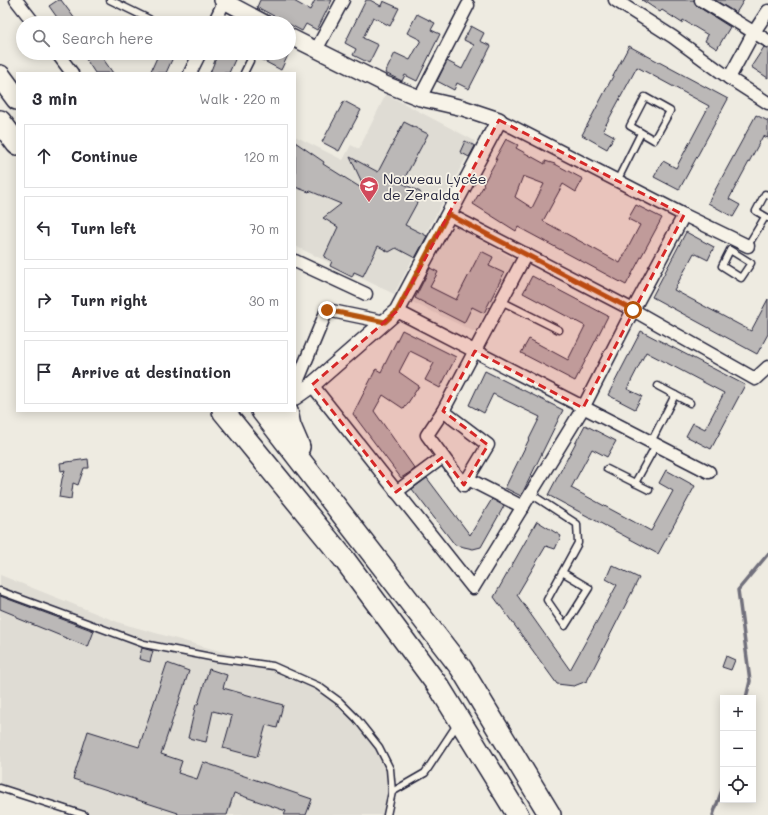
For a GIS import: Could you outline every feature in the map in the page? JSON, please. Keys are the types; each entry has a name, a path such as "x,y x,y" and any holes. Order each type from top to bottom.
{"highway":[{"path":"0,76 16,98"},
{"path":"0,121 16,143"},
{"path":"224,412 344,559 441,690 518,815"},
{"path":"263,412 461,668 550,815"},
{"path":"287,412 290,426 313,477"}],"street":[{"path":"16,0 29,16"},
{"path":"217,16 224,0 253,16"},
{"path":"316,50 343,0"},
{"path":"701,0 768,41"},
{"path":"618,1 673,37 729,78 768,102"},
{"path":"420,98 468,5"},
{"path":"729,78 754,32 768,11"},
{"path":"296,40 384,84 420,98 463,108 499,120 684,215 745,251"},
{"path":"62,60 71,72"},
{"path":"190,72 196,60"},
{"path":"296,397 312,386 397,311 499,120"},
{"path":"448,214 633,310 755,378 768,367"},
{"path":"312,386 473,588 583,408 684,215"},
{"path":"443,411 488,445 464,485 427,435 443,411 526,254"},
{"path":"296,261 366,294"},
{"path":"296,385 327,310 385,322"},
{"path":"397,311 708,472"},
{"path":"396,492 443,457"},
{"path":"468,479 522,507"}],"lane":[{"path":"110,0 143,16"},
{"path":"244,72 250,61"},
{"path":"645,97 670,111 654,140 641,133 630,126 645,97"},
{"path":"617,181 641,133"},
{"path":"745,251 766,218 756,211 765,194 768,195"},
{"path":"730,250 745,251 751,263 741,278 722,266 730,250"},
{"path":"501,301 559,330"},
{"path":"658,386 690,403"},
{"path":"635,483 675,395"},
{"path":"607,470 649,490"},
{"path":"530,494 577,524 578,543 562,572 547,600 565,626 589,588 562,572"},
{"path":"0,591 144,644 216,658 272,666 318,686 340,702 356,718 379,747 390,769 392,792 387,815"},
{"path":"392,792 424,773 460,720"},
{"path":"0,788 84,815"}],"highlighted area":[{"path":"499,120 684,215 583,408 475,351 443,411 488,445 464,485 443,457 396,492 312,385 397,311"}],"shaded area":[{"name":"Nouveau Lycée de Zeralda","path":"386,94 475,141 394,294 296,246 296,136 343,160 351,145 359,149"},
{"path":"454,227 460,228 515,260 475,332 412,302 448,230"},
{"path":"0,575 120,623 273,666 318,686 356,718 390,769 392,792 387,815 84,815 0,788"}],"building":[{"path":"58,0 61,0 73,16 56,16 49,6"},
{"path":"260,0 292,0 310,10 315,0 332,0 317,30 306,24 302,31 296,28 296,16 274,16 257,7"},
{"path":"366,0 370,0 381,6 383,1 399,8 390,26 373,17 363,38 378,45 369,63 353,55 356,49 345,43"},
{"path":"642,0 694,0 697,6 730,27 717,49 705,41 708,35 683,20 682,23 662,10 660,12"},
{"path":"715,0 744,0 736,13"},
{"path":"417,14 435,23 431,30 440,34 417,81 405,75 402,81 385,73 395,53 410,60 421,40 407,33"},
{"path":"471,26 484,33 480,41 491,46 469,89 457,83 454,90 437,81 447,61 462,69 474,45 464,40"},
{"path":"629,46 728,99 679,190 654,177 663,161 676,168 709,106 637,67 603,130 614,136 607,149 582,135"},
{"path":"764,47 768,48 768,78 751,67"},
{"path":"87,60 104,60 112,72 94,72"},
{"path":"156,60 172,60 166,72 150,72"},
{"path":"215,60 235,60 229,72 210,72"},
{"path":"262,60 286,60 281,70"},
{"path":"344,101 361,110 339,151 322,142"},
{"path":"756,115 768,121 768,138 763,136 729,199 740,205 733,217 708,203"},
{"path":"404,122 428,134 402,183 420,192 423,199 418,201 405,225 427,236 415,258 396,248 389,252 378,246 363,276 354,272 352,277 330,266 332,261 324,257 338,227 323,218 341,204 310,191 309,192 296,187 296,143 324,162 323,164 366,191 350,157 378,172"},
{"path":"506,139 518,145 516,148 545,164 545,161 555,164 583,179 576,192 563,184 543,221 620,263 640,225 628,219 636,205 662,218 626,285 518,227 516,231 473,204 497,159 495,159","holes":["523,176 544,184 532,208 515,197"]},
{"path":"465,141 475,146 469,157 460,152"},
{"path":"686,232 714,247 708,260 694,253 674,290 751,331 768,299 768,334 757,354 652,297"},
{"path":"481,251 493,257 489,266 504,273 484,313 472,307 464,323 415,298 430,268 438,272 430,287 456,300"},
{"path":"532,276 608,316 575,381 521,353 529,339 568,360 585,326 523,293"},
{"path":"402,330 456,357 440,388 425,380 434,363 410,351 399,372 419,386 404,409 383,395 374,411 415,469 401,478 353,414 376,369 381,372"},
{"path":"641,331 745,385 711,449 686,436 693,423 705,429 724,393 646,352 627,389 642,396 635,409 608,395"},
{"path":"485,371 563,410 521,496 505,488 540,417 493,394 484,413 469,405"},
{"path":"585,425 616,441 607,457 592,449 571,488 651,531 673,491 659,483 666,470 695,486 658,554 548,495"},
{"path":"88,459 89,468 84,468 78,485 73,483 71,499 59,497 65,470 61,471 60,463"},
{"path":"427,478 470,535 492,499 504,506 481,547 473,549 455,545 412,489"},
{"path":"537,521 561,536 555,549 546,546 517,595 570,670 617,585 606,579 612,565 639,578 587,681 574,686 557,684 494,597"},
{"path":"0,596 94,631 88,647 17,618 17,616 0,609"},
{"path":"142,648 153,651 150,662 139,659"},
{"path":"726,656 735,660 731,670 722,667"},
{"path":"167,663 189,671 161,754 182,761 178,773 197,779 203,762 312,799 306,815 284,815 286,811 234,793 227,815 177,815 178,813 73,779 88,731 139,747"},
{"path":"209,669 227,675 223,688 283,705 277,728 266,725 257,757 223,748 232,716 213,711 206,742 188,738 196,704 198,704"}],"waterway":[{"path":"747,695 750,681 738,590 768,554"},
{"path":"713,815 720,795"}],"place":[{"name":"Nouveau Lycée de Zeralda","path":"369,203"}],"route":[{"path":"327,310 385,322 397,311 448,214 633,310"}]}
